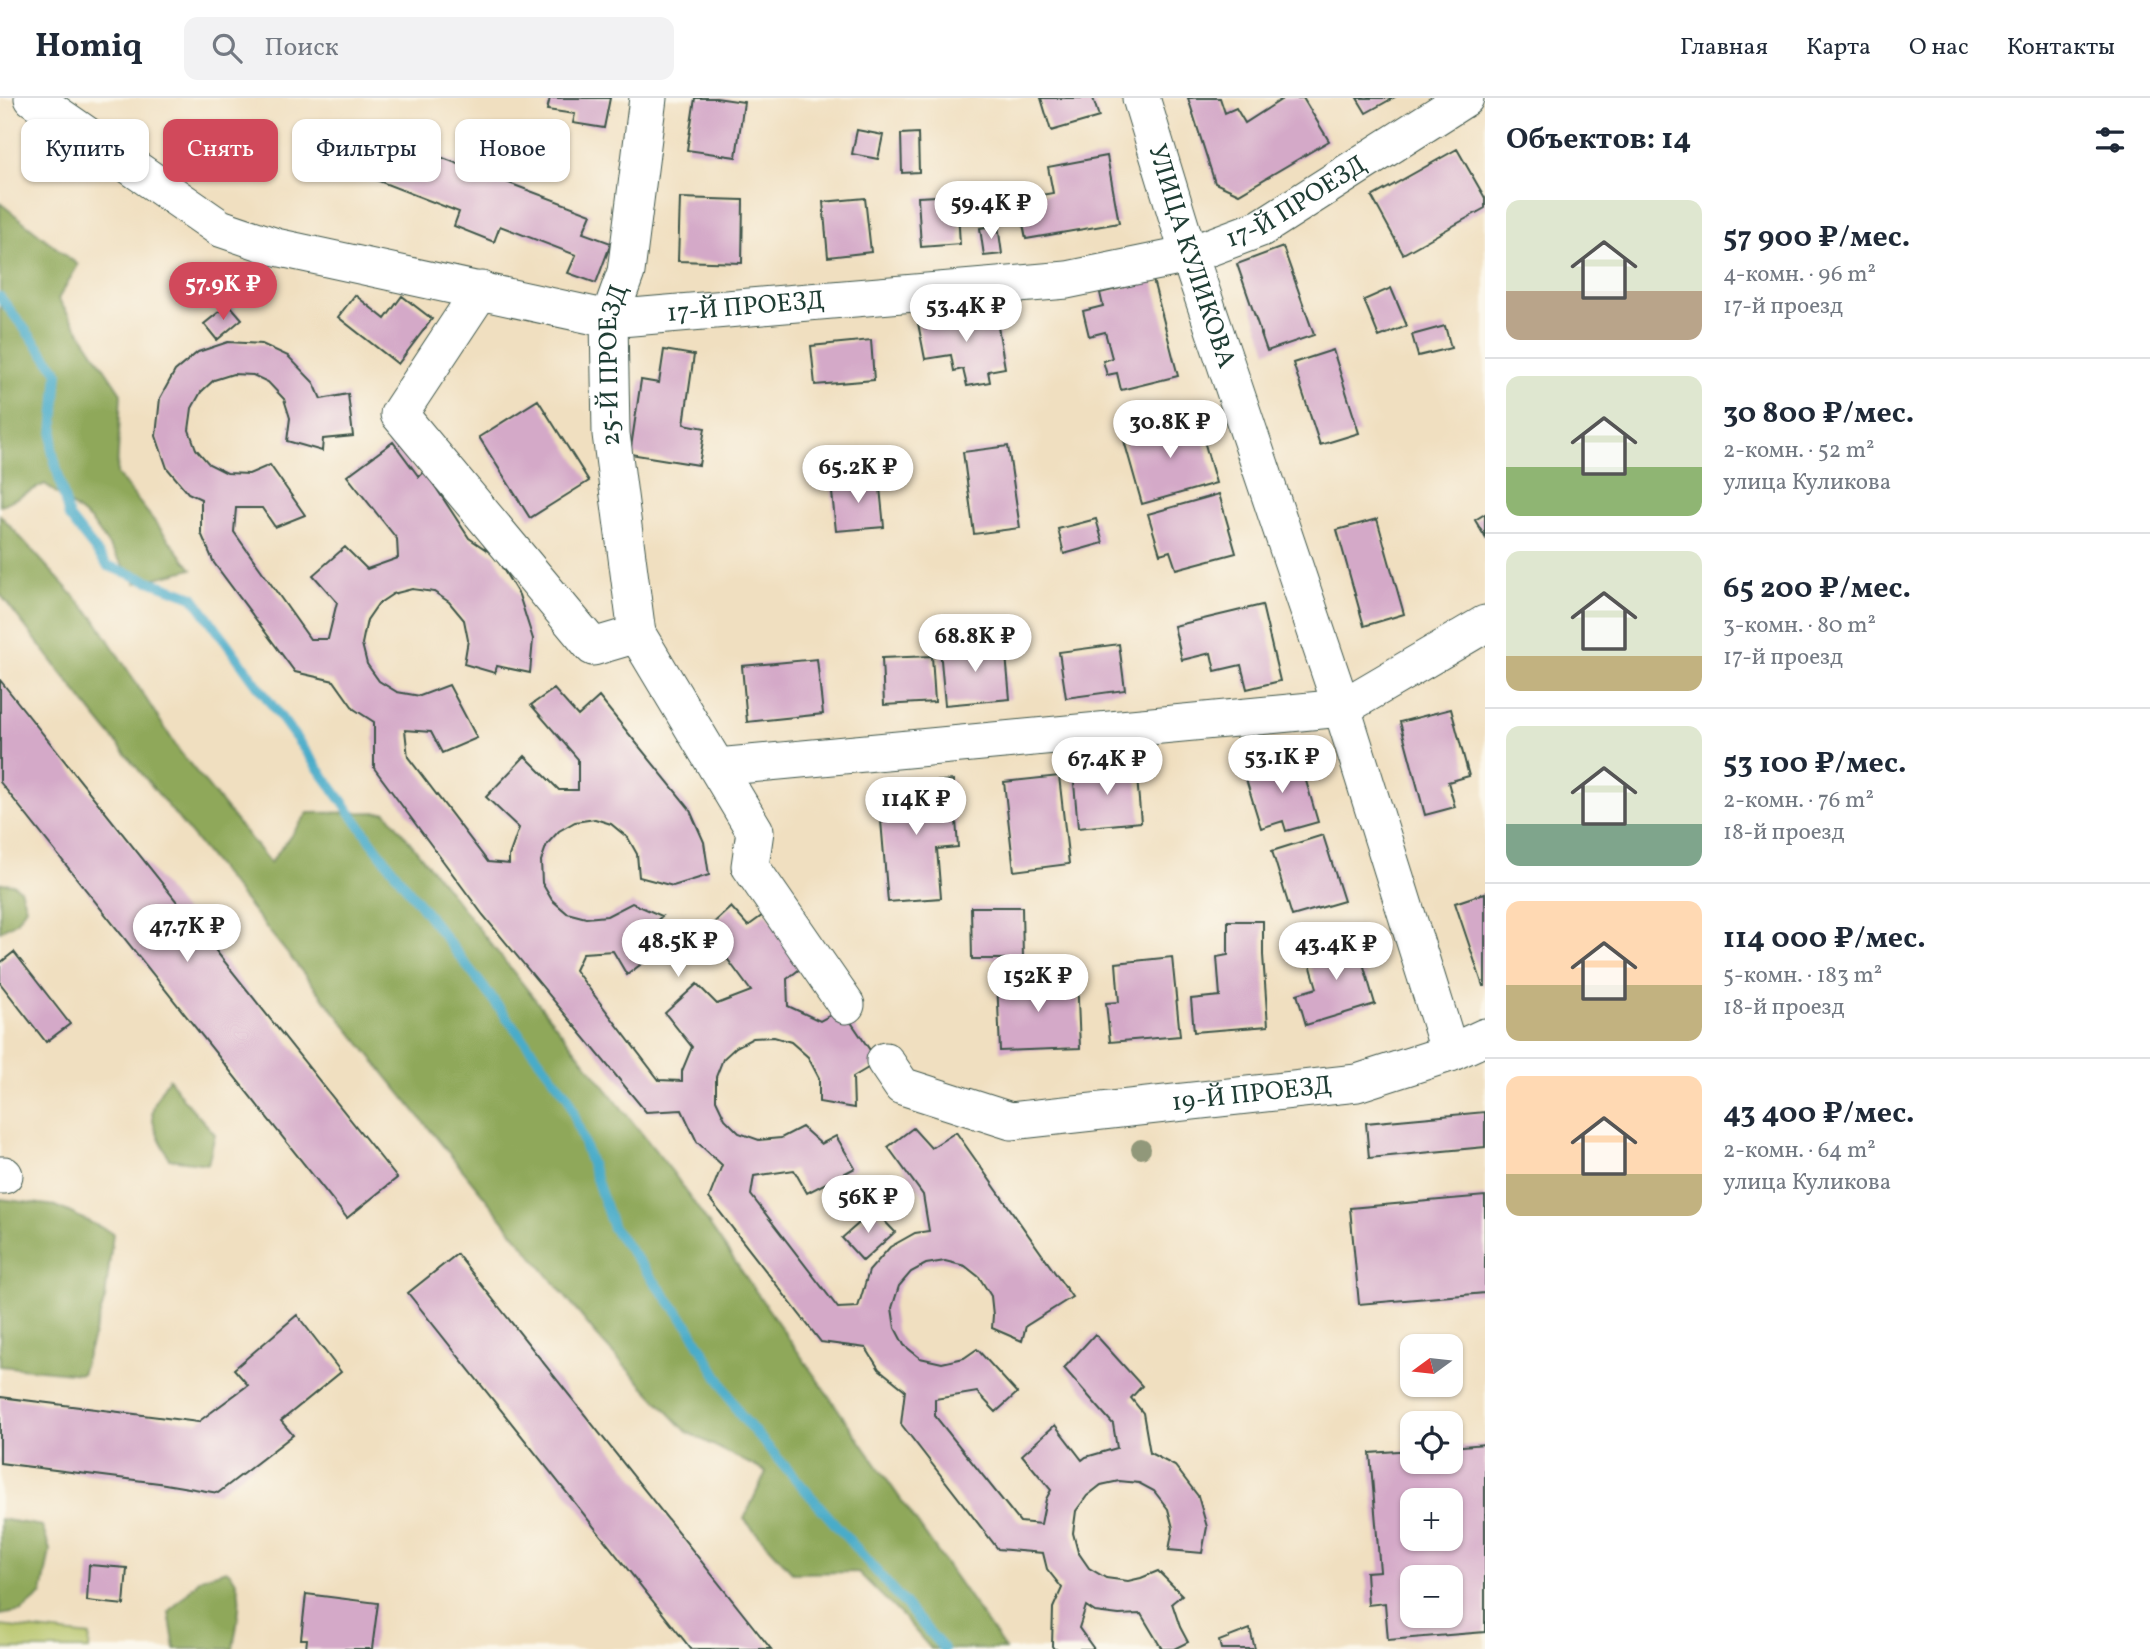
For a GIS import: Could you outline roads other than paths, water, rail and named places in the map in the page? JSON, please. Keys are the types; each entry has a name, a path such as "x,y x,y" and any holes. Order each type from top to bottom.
{"street":[{"name":"17-Й ПРОЕЗД","path":"33,98 220,228 276,247 609,319 1067,280 1189,255 1261,228 1465,98"},
{"name":"25-Й ПРОЕЗД","path":"637,634 611,434 609,319 626,272 648,98"},
{"name":"УЛИЦА КУЛИКОВА","path":"1141,98 1189,255 1342,708 1450,1053"},
{"path":"481,290 399,414 593,647 637,634 755,831 750,866 846,1005"},
{"path":"717,767 1342,708 1485,624"},
{"name":"19-Й ПРОЕЗД","path":"885,1061 902,1086 1011,1121 1357,1083 1450,1053 1485,1037"}],"waterway":[{"path":"0,297 58,372 52,450 69,517 108,566 193,597 377,849 568,1097 613,1228 688,1325 741,1416 944,1649"}]}
